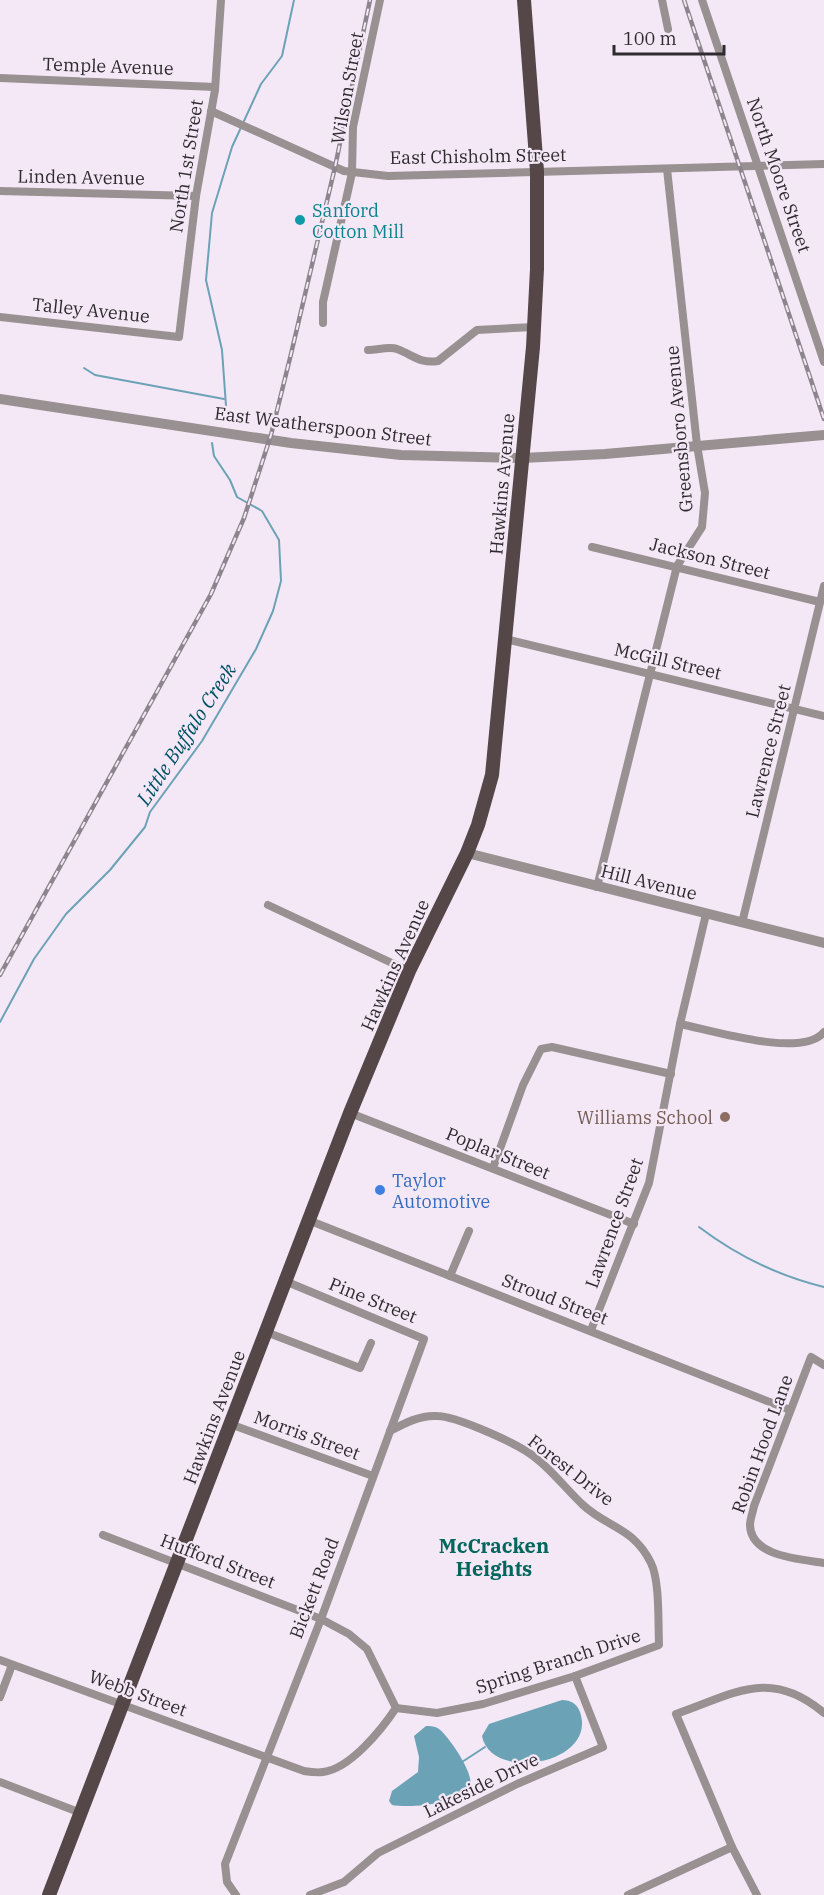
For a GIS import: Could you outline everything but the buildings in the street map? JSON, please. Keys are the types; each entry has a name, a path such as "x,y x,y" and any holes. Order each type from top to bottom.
{"main road":[{"name":"Hawkins Avenue","path":"49,1895 350,1113 409,971 467,853 478,825 492,775 534,327 537,171 524,0"}],"street":[{"name":"North 1st Street","path":"179,337 196,196 215,87 221,0"},
{"name":"Wilson Street","path":"323,323 327,283 352,172 353,127 380,0"},
{"path":"662,0 668,29"},
{"name":"North Moore Street","path":"702,0 824,362"},
{"name":"Temple Avenue","path":"0,78 215,87"},
{"name":"East Chisholm Street","path":"211,111 352,172 388,176 824,164"},
{"name":"Greensboro Avenue","path":"597,887 677,566 702,527 705,515 705,493 697,445 667,169"},
{"name":"Linden Avenue","path":"0,191 196,196"},
{"name":"Talley Avenue","path":"0,317 179,337"},
{"path":"368,350 396,348 416,360 431,362 438,361 477,330 534,327"},
{"name":"East Weatherspoon Street","path":"0,399 244,436 401,455 522,458 605,454 824,435"},
{"name":"Jackson Street","path":"592,547 820,602"},
{"name":"Lawrence Street","path":"742,922 796,709 824,586"},
{"name":"McGill Street","path":"505,639 824,716"},
{"name":"Hill Avenue","path":"467,853 824,943"},
{"path":"268,905 409,971"},
{"name":"Lawrence Street","path":"591,1330 634,1224 655,1159 680,1024 706,914"},
{"path":"680,1024 766,1042 783,1043 807,1041 824,1032"},
{"path":"493,1168 536,1055 543,1048 552,1047 671,1074"},
{"name":"Poplar Street","path":"350,1113 634,1224"},
{"name":"Stroud Street","path":"308,1220 790,1410"},
{"path":"450,1276 469,1231"},
{"name":"Pine Street","path":"285,1281 424,1339 390,1431"},
{"path":"266,1332 360,1368 370,1343"},
{"name":"Robin Hood Lane","path":"824,1365 811,1357 754,1506 750,1525 756,1541 768,1551 824,1563"},
{"name":"Forest Drive","path":"390,1431 412,1420 438,1416 471,1426 526,1451 562,1482 584,1506 621,1528 641,1546 653,1567 659,1645"},
{"name":"Morris Street","path":"230,1424 373,1476"},
{"name":"Bickett Road","path":"266,1756 321,1619 390,1431"},
{"name":"Hufford Street","path":"103,1535 321,1619 349,1634 367,1649 396,1708"},
{"name":"Spring Branch Drive","path":"396,1708 436,1713 483,1704 575,1676 659,1645"},
{"name":"Webb Street","path":"0,1660 304,1771 325,1772 346,1761 380,1733 396,1708"},
{"path":"0,1697 12,1665"},
{"name":"Lakeside Drive","path":"310,1895 344,1882 378,1853 517,1784 603,1747 575,1676"},
{"path":"757,1895 732,1847 676,1714 754,1687 770,1686 802,1696 824,1713"},
{"path":"236,1895 227,1882 225,1864 266,1756"},
{"path":"0,1782 81,1813"},
{"path":"628,1895 732,1847"}],"water":[{"path":"562,1700 571,1702 577,1707 580,1712 581,1730 574,1744 559,1755 541,1761 522,1763 504,1759 490,1751 482,1736 489,1724"},
{"path":"426,1726 437,1728 449,1739 465,1764 470,1785 465,1792 447,1801 410,1806 392,1805 389,1801 392,1791 418,1772 419,1757 414,1736"}],"waterway":[{"name":"Little Buffalo Creek","path":"226,406 222,350 206,280 212,213 232,147 261,84 282,56 294,0"},
{"path":"84,368 95,375 224,399"},
{"name":"Little Buffalo Creek","path":"0,1022 34,959 66,914 110,870 145,827 150,812 202,741 256,649 273,611 281,581 279,540 262,511 237,497 230,480 214,456 212,443"},
{"path":"699,1227 728,1247 758,1263 791,1277 824,1287"},
{"path":"462,1762 485,1747"}],"railway":[{"path":"0,975 211,594 244,518 271,435 291,354 335,167 370,0"},
{"path":"684,0 824,419"}],"place":[{"name":"Sanford Cotton Mill","path":"300,220"},
{"name":"Williams School","path":"725,1117"},
{"name":"Taylor Automotive","path":"380,1190"}],"district":[{"name":"McCracken Heights","path":"494,1556"}]}
